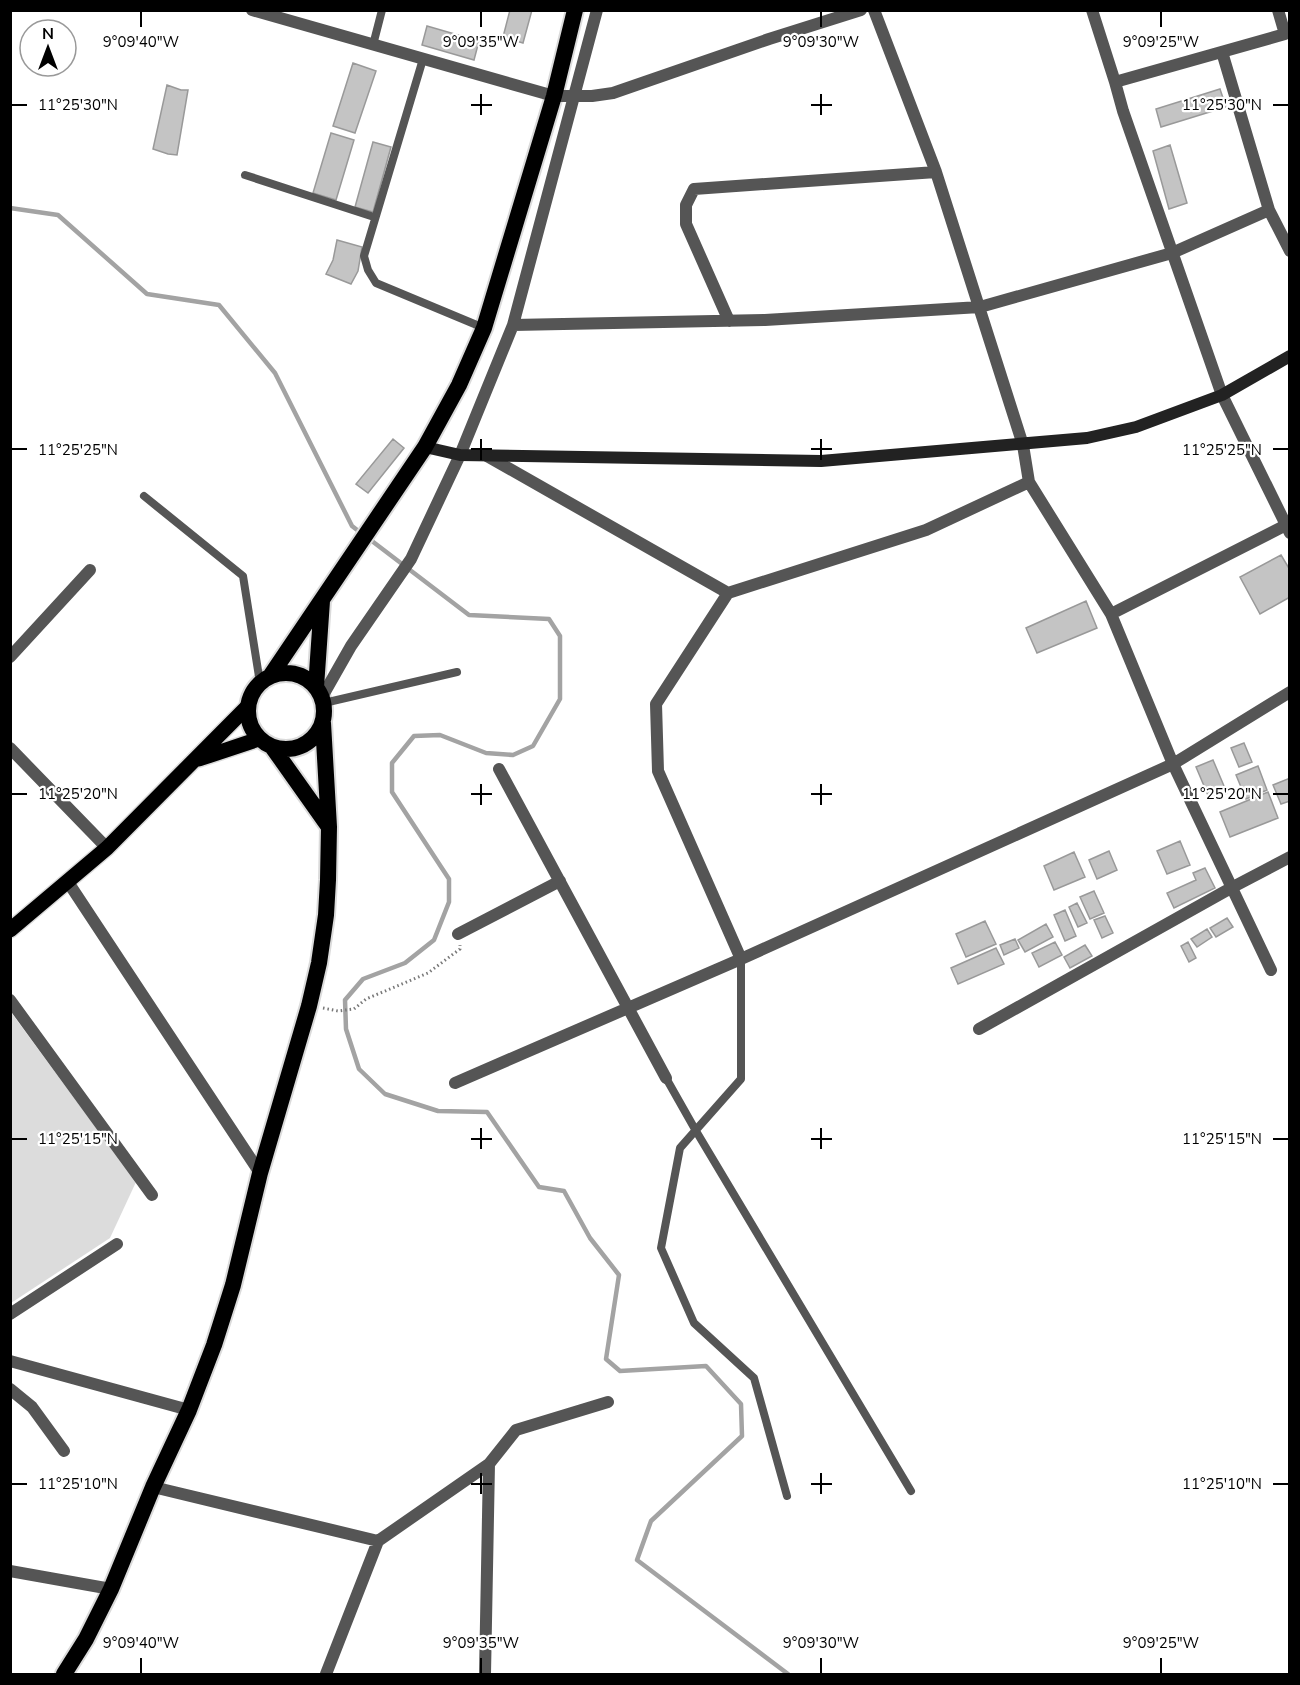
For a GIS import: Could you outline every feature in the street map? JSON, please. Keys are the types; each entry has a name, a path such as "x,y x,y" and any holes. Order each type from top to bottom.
{"highway":[{"path":"329,827 273,748 259,738 252,729 247,707 251,694 265,679 425,447 459,385 484,328 554,96 575,10"},
{"path":"273,748 290,750 307,744 319,732 323,723 325,713 321,695 322,598"},
{"path":"265,679 283,673 296,674 307,679 321,695"},
{"path":"64,1674 86,1639 111,1589 153,1487 189,1410 214,1345 233,1285 260,1173 309,1006 319,963 326,915 329,827 323,723"}],"main road":[{"path":"425,447 460,455 487,456 821,460 1023,445 1087,438 1136,427 1222,395 1290,356"},
{"path":"10,930 107,849 247,707"},
{"path":"196,760 259,738"}],"street":[{"path":"252,10 554,96 592,96 613,93 861,10"},
{"path":"321,695 351,646 411,559 460,455 513,326 597,10"},
{"path":"874,10 936,172 1023,445 1029,482 1110,614 1173,764 1271,970"},
{"path":"1092,10 1122,111 1222,395 1288,527 1110,614"},
{"path":"1115,82 1285,34 1278,10"},
{"path":"1222,52 1269,210 1290,251"},
{"path":"729,321 686,224 686,205 694,189 936,172"},
{"path":"513,326 729,321 980,307 1172,253 1269,210"},
{"path":"487,456 728,593"},
{"path":"741,959 657,771 656,704 728,593 926,530 1029,482"},
{"path":"10,657 90,570"},
{"path":"455,1083 741,959 1173,764 1290,692"},
{"path":"10,748 107,849"},
{"path":"499,769 666,1078"},
{"path":"979,1029 1290,857"},
{"path":"458,934 560,881"},
{"path":"68,882 260,1173"},
{"path":"10,1000 152,1195"},
{"path":"10,1314 117,1244"},
{"path":"10,1361 189,1410"},
{"path":"10,1389 32,1407 64,1451"},
{"path":"326,1674 378,1542 489,1464 516,1430 608,1402"},
{"path":"485,1674 489,1464"},
{"path":"153,1487 378,1542"},
{"path":"10,1571 111,1589"}],"lane":[{"path":"373,45 382,10"},
{"path":"423,59 364,256 368,270 376,283 484,328"},
{"path":"245,175 374,217"},
{"path":"144,496 243,576 265,679"},
{"path":"321,695 457,672"},
{"path":"741,959 741,1078 680,1148 661,1248 694,1323 754,1378 787,1496"},
{"path":"666,1078 911,1491"}],"path":[{"path":"338,1011 354,1009 366,999 428,973 460,949 458,934"}],"shaded area":[{"path":"10,1011 136,1182 110,1238 11,1303"}],"building":[{"path":"510,10 532,10 523,43 503,37"},
{"path":"427,26 479,41 474,60 422,45"},
{"path":"353,63 376,71 355,133 333,126"},
{"path":"167,85 188,90 177,155 153,149"},
{"path":"1220,89 1226,107 1161,127 1156,109"},
{"path":"331,133 354,140 336,200 313,193"},
{"path":"373,142 391,147 373,212 355,207"},
{"path":"1170,145 1187,203 1169,209 1153,151"},
{"path":"337,240 362,247 358,271 351,284 326,274 333,260"},
{"path":"393,439 404,448 368,493 356,484"},
{"path":"1281,555 1290,570 1290,597 1260,614 1240,577"},
{"path":"1086,601 1097,628 1037,653 1026,628"},
{"path":"1244,743 1252,762 1239,767 1231,748"},
{"path":"1213,760 1227,793 1210,800 1196,767"},
{"path":"1258,766 1267,790 1246,799 1236,775"},
{"path":"1290,778 1290,801 1281,804 1273,785"},
{"path":"1268,792 1278,818 1230,837 1220,812"},
{"path":"1180,841 1190,865 1167,874 1157,851"},
{"path":"1109,851 1117,870 1097,879 1089,860"},
{"path":"1074,852 1085,877 1054,890 1044,866"},
{"path":"1205,868 1215,888 1174,908 1167,893 1196,880 1193,873"},
{"path":"1094,891 1104,913 1090,919 1080,897"},
{"path":"1077,903 1087,923 1078,927 1069,907"},
{"path":"1065,910 1076,936 1065,941 1054,915"},
{"path":"1105,916 1113,933 1102,938 1094,920"},
{"path":"1227,918 1233,927 1216,937 1210,928"},
{"path":"985,921 996,944 966,957 956,934"},
{"path":"1046,924 1053,937 1025,952 1018,940"},
{"path":"1207,929 1212,937 1197,947 1191,939"},
{"path":"1015,939 1019,948 1004,955 1000,945"},
{"path":"1055,942 1062,955 1039,967 1032,953"},
{"path":"1188,942 1196,958 1189,962 1181,946"},
{"path":"1085,945 1092,956 1070,968 1064,957"},
{"path":"996,948 1004,964 958,984 951,968"}],"waterway":[{"path":"10,208 58,215 147,294 219,305 275,373 352,526 361,533"},
{"path":"368,538 469,615 549,619 560,636 560,699 533,746 513,755 486,753 440,735 414,736 392,763 392,792 449,879 449,902 434,940 405,963 363,979 345,1000 346,1029 359,1069 385,1094 438,1111 487,1112 539,1187 564,1191 590,1238 619,1275 606,1359 620,1371 706,1366 741,1404 742,1436 651,1521 637,1560 788,1674"}]}
